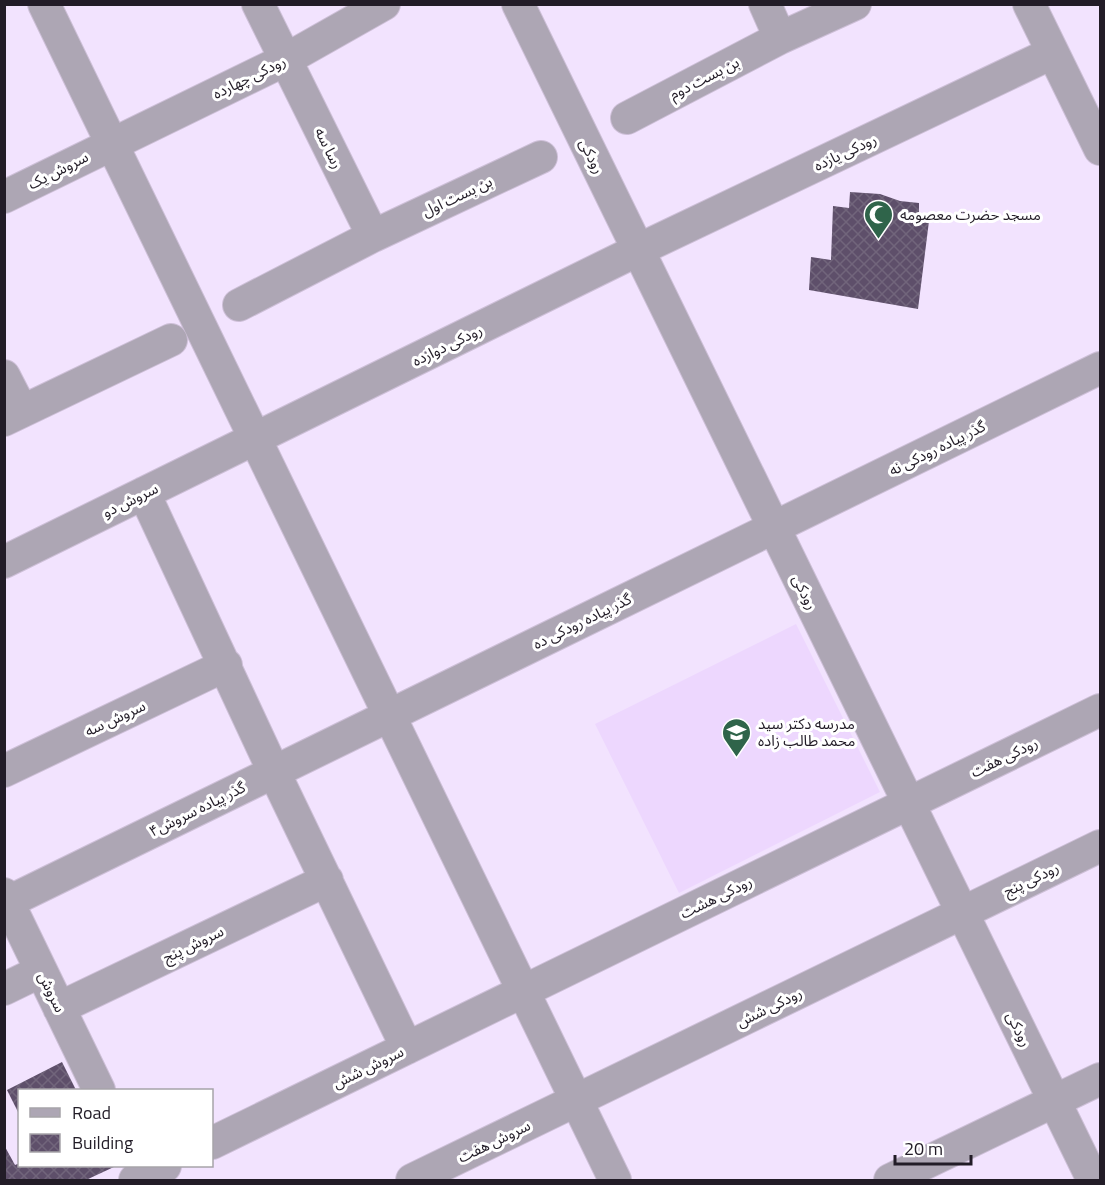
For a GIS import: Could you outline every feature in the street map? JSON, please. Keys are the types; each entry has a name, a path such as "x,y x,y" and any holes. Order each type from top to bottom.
{"street":[{"path":"44,4 615,1180"},
{"name":"رسا سه","path":"258,4 373,236"},
{"name":"رودکی چهارده","path":"112,143 285,60 384,4"},
{"name":"رودکی","path":"518,4 1093,1180"},
{"path":"765,4 780,38 855,4"},
{"path":"1029,4 1101,149"},
{"name":"بن بست دوم","path":"627,118 780,38"},
{"name":"رودکی یازده","path":"638,250 1052,53"},
{"name":"سروش یک","path":"4,196 112,143"},
{"name":"بن بست اول","path":"373,236 541,157"},
{"path":"239,304 373,236"},
{"name":"رودکی دوازده","path":"255,439 638,250"},
{"path":"4,376 13,415 171,340"},
{"name":"گذر پیاده رودکی نه","path":"774,528 1101,368"},
{"name":"سروش دو","path":"4,562 255,439"},
{"path":"144,493 274,772 407,1048"},
{"name":"گذر پیاده رودکی ده","path":"390,715 774,528"},
{"name":"سروش سه","path":"4,771 226,665"},
{"name":"رودکی هفت","path":"908,803 1101,710"},
{"name":"گذر پیاده سروش۴","path":"6,900 390,715"},
{"name":"رودکی هشت","path":"524,991 908,803"},
{"name":"رودکی پنج","path":"962,913 1101,846"},
{"name":"سروش پنج","path":"59,1008 327,880"},
{"name":"سروش","path":"6,900 99,1089"},
{"name":"رودکی شش","path":"576,1101 962,913"},
{"path":"4,989 41,971"},
{"name":"سروش شش","path":"213,1143 524,991"},
{"path":"890,1180 1101,1079"},
{"name":"سروش هفت","path":"412,1180 576,1101"}],"shaded area":[{"name":"مدرسه دکتر سید محمد طالب زاده","path":"796,624 880,792 679,893 595,724"}],"building":[{"name":"مسجد حضرت معصومه","path":"850,192 880,194 900,201 919,203 919,220 929,221 918,309 809,290 811,257 831,260 833,206 849,208"},
{"path":"62,1062 76,1089 18,1089 18,1112 7,1090"},
{"path":"4,1145 18,1167 114,1167 86,1180 4,1180"}],"place":[{"name":"مسجد حضرت معصومه","path":"879,240"},
{"name":"مدرسه دکتر سید محمد طالب زاده","path":"737,758"}]}
